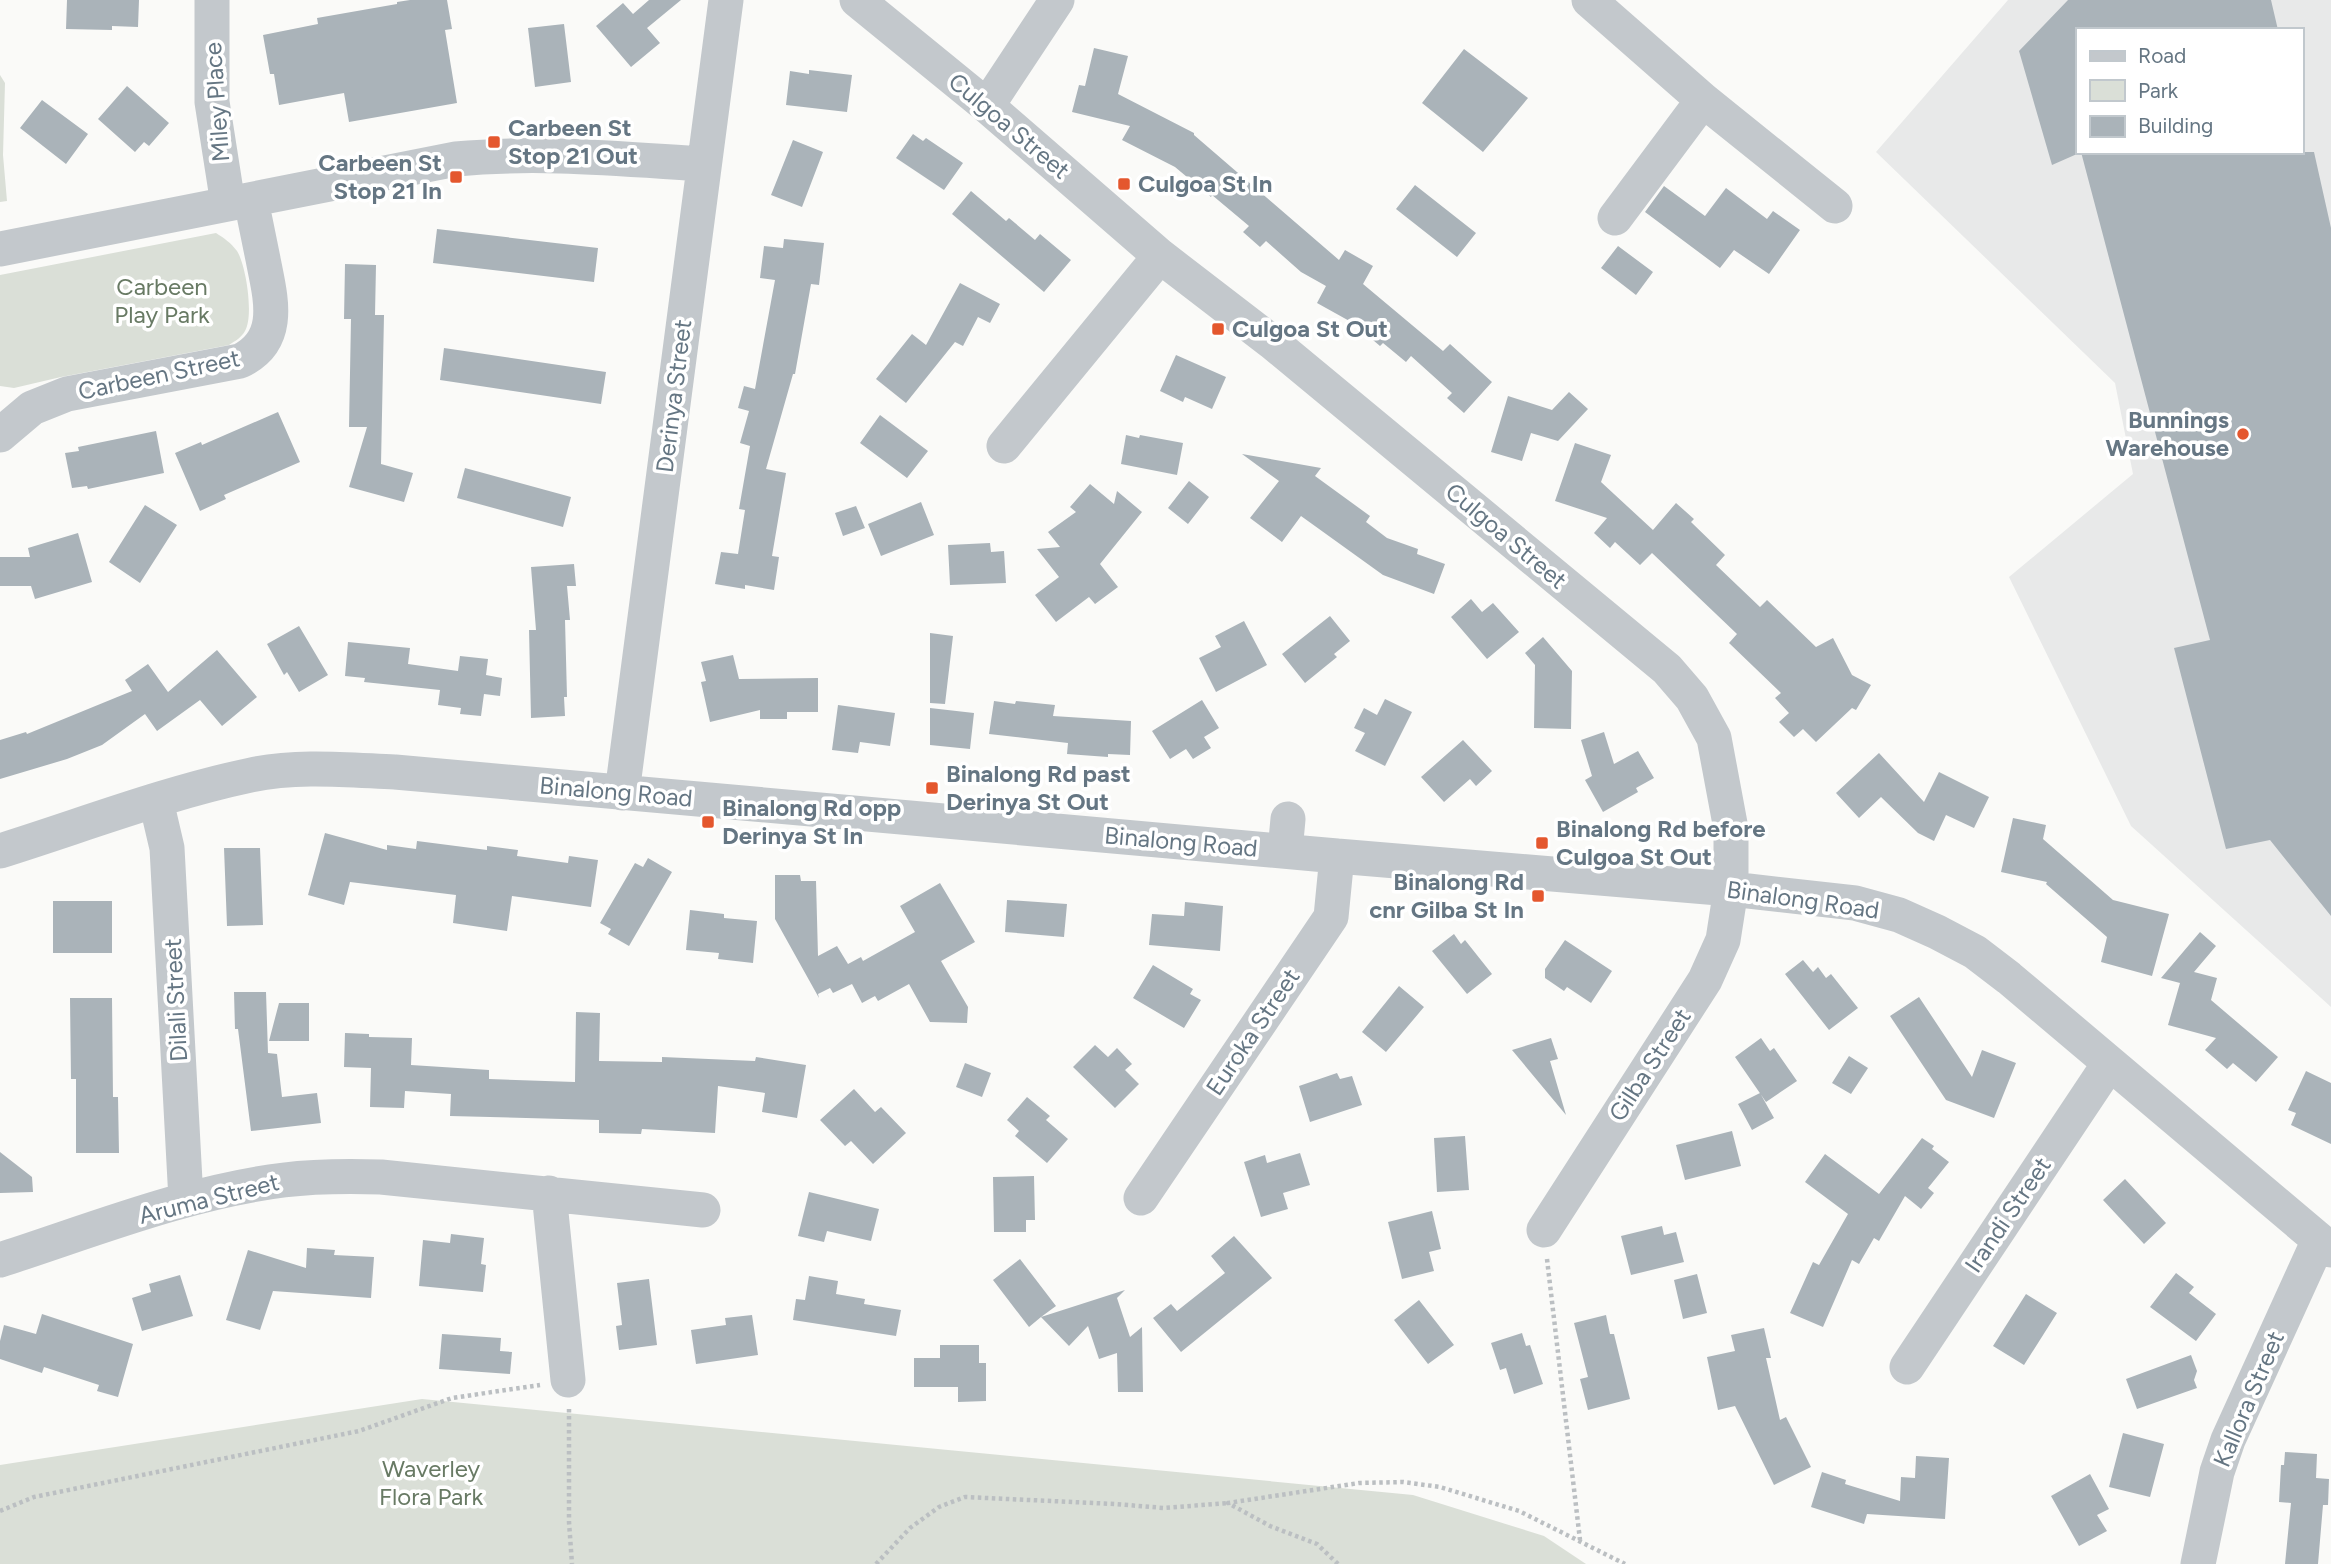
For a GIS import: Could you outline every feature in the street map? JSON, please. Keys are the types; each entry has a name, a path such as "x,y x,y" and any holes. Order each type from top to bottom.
{"street":[{"name":"Miley Place","path":"212,0 212,102 240,202"},
{"name":"Derinya Street","path":"622,793 726,0"},
{"name":"Culgoa Street","path":"857,0 987,106 1160,256 1272,342 1667,669 1692,698 1714,738 1731,829 1731,889"},
{"path":"987,106 1056,0"},
{"path":"1589,0 1703,100 1835,205"},
{"path":"1615,218 1703,100"},
{"path":"0,249 456,159 542,155 704,164"},
{"name":"Carbeen Street","path":"0,435 32,408 67,394 240,361 253,355 267,335 272,303 240,202"},
{"path":"1004,446 1160,256"},
{"name":"Binalong Road","path":"0,851 156,801 252,775 316,769 395,772 622,793 1286,835 1338,856 1731,889 1855,903 1899,915 1975,952 2325,1245"},
{"name":"Dilali Street","path":"156,801 167,848 186,1200"},
{"name":"Euroka Street","path":"1141,1198 1331,917 1338,856"},
{"name":"Gilba Street","path":"1544,1230 1704,981 1723,940 1731,889"},
{"name":"Irandi Street","path":"1907,1367 2109,1063"},
{"name":"Aruma Street","path":"0,1260 186,1200 284,1180 335,1176 381,1177 703,1210"},
{"path":"549,1193 568,1380"},
{"name":"Kallora Street","path":"2198,1564 2217,1472 2228,1440 2325,1245"}],"path":[{"path":"1544,1230 1580,1540"},
{"path":"0,1511 34,1497 359,1431 452,1398 568,1380 572,1564"},
{"path":"876,1564 910,1528 939,1507 965,1497 1164,1508 1228,1503 1359,1483 1403,1482 1440,1487 1519,1511 1625,1564"},
{"path":"1228,1503 1270,1527 1317,1544 1338,1564"}],"shaded area":[{"path":"2008,0 2331,0 2331,1007 2131,826 2009,577 2133,474 2115,383 1876,152"}],"green space":[{"path":"0,75 5,83 3,155 7,201 0,202"},
{"name":"Carbeen Play Park","path":"216,233 237,251 246,279 248,324 236,341 229,345 14,388 0,386 0,275"},
{"name":"Waverley Flora Park","path":"422,1399 1413,1495 1544,1536 1586,1564 0,1564 0,1465"}],"building":[{"path":"67,0 139,0 138,27 112,26 112,30 66,29"},
{"path":"410,0 447,0 452,29 445,30 457,103 349,122 344,93 279,105 263,35 318,24 317,18"},
{"path":"649,0 681,0 647,28 660,43 631,67 596,26 623,3 633,14"},
{"path":"2068,0 2271,0 2278,28 2076,28 2077,154 2052,165 2019,51"},
{"path":"564,24 571,82 535,87 528,28"},
{"path":"1094,48 1128,56 1118,94 1194,133 1339,260 1345,250 1373,266 1363,284 1443,351 1450,344 1492,382 1464,413 1447,398 1452,393 1411,356 1406,362 1383,343 1380,346 1353,323 1317,303 1326,286 1301,272 1266,241 1260,247 1243,232 1249,226 1212,195 1211,197 1175,167 1122,140 1130,126 1072,112 1079,85 1085,86"},
{"path":"1464,49 1528,98 1483,152 1422,103"},
{"path":"809,70 852,75 847,112 786,105 790,71 809,74"},
{"path":"127,86 169,123 149,146 144,142 135,152 98,119"},
{"path":"42,100 88,134 66,164 20,128"},
{"path":"913,134 923,141 926,138 963,163 944,190 896,158"},
{"path":"793,140 823,152 802,207 771,195"},
{"name":"Bunnings Warehouse","path":"2314,152 2331,228 2331,916 2270,840 2226,849 2174,648 2210,640 2082,154"},
{"path":"1415,185 1476,233 1457,257 1396,209"},
{"path":"1664,186 1705,216 1726,188 1767,219 1773,211 1800,230 1769,274 1734,250 1720,268 1645,212"},
{"path":"971,191 1006,221 1009,218 1035,240 1040,234 1071,260 1044,292 952,214"},
{"path":"437,229 598,248 594,282 433,263"},
{"path":"784,239 824,243 819,285 811,284 795,374 766,469 786,473 772,556 779,557 774,590 745,585 745,589 715,584 721,552 738,554 745,510 739,509 750,446 740,443 749,411 738,408 744,386 755,389 775,280 760,278 764,246 783,248"},
{"path":"1618,246 1653,272 1636,295 1601,268"},
{"path":"345,264 376,265 375,315 384,315 381,464 413,473 404,502 349,487 367,427 349,427 351,319 344,319"},
{"path":"960,283 1000,304 990,323 978,317 963,346 955,342 906,403 876,379 912,334 926,345"},
{"path":"444,348 606,372 601,404 440,380"},
{"path":"1176,355 1226,377 1212,409 1185,397 1183,402 1160,391"},
{"path":"1569,392 1588,409 1558,441 1531,433 1522,461 1491,452 1508,396 1552,410"},
{"path":"278,412 300,462 224,495 226,499 200,511 175,453 201,442 202,445"},
{"path":"880,415 928,451 907,478 860,443"},
{"path":"156,431 164,473 88,489 87,486 72,488 65,453 79,451 78,447"},
{"path":"1126,435 1183,443 1177,475 1121,464"},
{"path":"1575,443 1611,455 1601,482 1653,530 1676,503 1694,519 1691,522 1725,555 1716,565 1760,607 1767,600 1816,647 1833,638 1852,675 1871,685 1856,710 1852,708 1816,742 1803,729 1794,737 1779,722 1789,713 1775,698 1781,693 1729,643 1737,634 1652,553 1640,565 1615,542 1610,548 1594,533 1607,518 1555,501"},
{"path":"1242,454 1321,468 1315,476 1370,516 1366,522 1387,538 1418,549 1417,554 1445,564 1434,594 1383,575 1301,516 1282,542 1250,518 1279,481"},
{"path":"465,468 571,497 563,527 457,498"},
{"path":"1189,481 1209,497 1188,524 1168,508"},
{"path":"1090,484 1114,504 1117,491 1142,512 1100,564 1118,587 1095,604 1089,597 1056,622 1035,595 1059,577 1037,549 1060,547 1048,532 1076,512 1070,507"},
{"path":"921,502 934,535 881,556 868,524"},
{"path":"145,505 177,525 140,583 109,562"},
{"path":"856,506 865,528 843,536 835,513"},
{"path":"78,533 92,582 35,599 31,586 0,586 0,557 30,557 28,548"},
{"path":"990,543 991,552 1004,551 1006,583 950,585 948,545"},
{"path":"574,564 576,586 567,586 570,620 565,620 565,716 531,718 529,630 536,630 531,567"},
{"path":"1471,599 1482,612 1493,603 1519,632 1487,659 1451,617"},
{"path":"1330,616 1350,641 1334,654 1337,657 1305,683 1282,654"},
{"path":"1244,621 1267,665 1216,692 1199,658 1221,647 1215,636"},
{"path":"299,626 328,675 299,692 287,672 284,675 267,644"},
{"path":"930,633 953,636 945,704 930,703"},
{"path":"1543,637 1572,671 1571,729 1534,728 1535,665 1525,653"},
{"path":"348,642 410,648 408,664 458,671 460,656 488,659 486,675 502,678 500,696 484,694 481,716 460,714 461,708 438,705 440,690 364,682 365,678 345,676"},
{"path":"217,650 257,697 222,726 200,700 157,731 145,714 102,745 67,759 0,779 0,740 26,732 27,734 132,691 125,680 148,664 168,692"},
{"path":"733,655 739,679 818,678 818,712 787,712 787,719 760,719 760,710 710,722 701,682 706,681 701,662"},
{"path":"1385,699 1412,712 1385,766 1355,751 1365,733 1354,728 1364,708 1377,715"},
{"path":"1202,700 1219,728 1204,737 1211,748 1193,759 1186,749 1170,759 1152,731"},
{"path":"994,701 1055,705 1053,716 1131,721 1130,755 1108,754 1108,757 1067,754 1068,743 989,734"},
{"path":"838,705 895,713 890,746 860,742 858,753 832,750"},
{"path":"930,708 974,713 970,749 930,745"},
{"path":"1604,732 1614,764 1638,751 1654,778 1636,788 1638,792 1603,812 1585,780 1592,776 1581,740"},
{"path":"1463,740 1492,771 1476,786 1470,779 1444,802 1421,777"},
{"path":"1879,753 1924,802 1939,772 1989,797 1974,828 1946,815 1934,841 1918,833 1881,797 1859,818 1836,793"},
{"path":"2013,818 2046,825 2043,839 2113,900 2169,914 2152,976 2101,962 2107,937 2046,884 2047,882 2001,872"},
{"path":"325,833 387,850 387,845 416,849 417,841 487,850 487,846 518,850 517,856 568,863 569,856 598,860 591,907 512,896 507,931 453,923 456,895 350,882 344,905 308,895"},
{"path":"224,848 260,848 263,925 227,926"},
{"path":"648,858 672,872 629,946 608,934 611,929 600,923 635,863 643,867"},
{"path":"775,875 800,875 801,881 816,881 818,956 837,946 848,964 861,957 863,961 915,932 900,906 940,883 975,942 941,961 968,1007 967,1023 930,1022 909,984 878,1001 875,996 862,1003 852,984 833,993 830,988 818,994 819,998 775,919"},
{"path":"1007,900 1067,904 1064,937 1005,932"},
{"path":"53,901 112,901 112,953 53,953"},
{"path":"1185,902 1223,906 1220,951 1149,945 1152,914 1184,916"},
{"path":"690,910 724,914 724,918 757,921 753,963 718,959 719,953 686,950"},
{"path":"2200,932 2216,946 2194,972 2217,978 2211,1000 2278,1057 2256,1082 2233,1063 2227,1069 2205,1050 2216,1038 2168,1025 2180,983 2161,978"},
{"path":"1454,934 1461,944 1465,940 1492,974 1467,994 1432,951"},
{"path":"1565,940 1612,971 1591,1003 1567,987 1564,991 1545,978 1545,969"},
{"path":"1803,960 1813,972 1818,967 1826,978 1831,974 1858,1008 1829,1030 1785,974"},
{"path":"1153,965 1193,989 1190,994 1201,1000 1184,1028 1133,998"},
{"path":"1399,986 1424,1007 1386,1052 1362,1032"},
{"path":"234,992 266,992 268,1053 277,1054 282,1097 317,1093 321,1123 251,1131 238,1029 235,1029"},
{"path":"1919,997 1972,1077 1982,1050 2016,1063 1994,1118 1946,1100 1890,1016"},
{"path":"70,998 112,998 113,1097 118,1097 119,1153 76,1153 76,1079 71,1079"},
{"path":"279,1003 309,1003 309,1041 269,1041"},
{"path":"576,1012 600,1013 599,1061 662,1062 662,1057 755,1061 756,1057 806,1065 797,1118 762,1112 765,1093 718,1086 715,1133 642,1129 641,1134 599,1133 599,1120 450,1116 451,1094 405,1091 404,1108 370,1107 371,1068 344,1067 345,1033 369,1034 369,1037 412,1038 411,1065 489,1070 489,1079 575,1082"},
{"path":"1551,1038 1558,1059 1550,1061 1566,1115 1512,1050"},
{"path":"1761,1038 1770,1051 1774,1048 1797,1081 1766,1102 1735,1057"},
{"path":"1095,1045 1108,1057 1117,1048 1132,1064 1125,1070 1139,1084 1115,1108 1073,1067"},
{"path":"1849,1056 1868,1068 1851,1094 1832,1083"},
{"path":"965,1063 991,1073 982,1097 956,1087"},
{"path":"2306,1071 2331,1083 2331,1144 2291,1125 2296,1113 2288,1110"},
{"path":"1337,1073 1340,1079 1352,1076 1362,1105 1310,1122 1299,1086"},
{"path":"854,1089 875,1112 881,1107 906,1133 873,1164 851,1141 845,1146 820,1120"},
{"path":"1760,1093 1774,1118 1752,1130 1738,1104"},
{"path":"1027,1097 1050,1116 1046,1120 1068,1139 1047,1163 1015,1136 1019,1131 1007,1120"},
{"path":"1732,1131 1741,1166 1685,1180 1676,1145"},
{"path":"1465,1136 1469,1190 1437,1192 1434,1138"},
{"path":"1922,1138 1949,1162 1928,1188 1934,1193 1921,1209 1905,1196 1879,1241 1874,1238 1859,1264 1852,1260 1823,1327 1790,1313 1813,1262 1819,1265 1848,1214 1805,1182 1825,1154 1879,1194"},
{"path":"0,1152 32,1177 33,1192 0,1193"},
{"path":"1300,1153 1310,1185 1283,1193 1288,1209 1261,1217 1244,1162 1265,1155 1267,1163"},
{"path":"1034,1176 1035,1220 1026,1220 1026,1232 994,1232 993,1177"},
{"path":"2125,1179 2166,1223 2144,1244 2103,1200"},
{"path":"809,1192 879,1209 871,1241 827,1231 824,1242 798,1236"},
{"path":"1432,1211 1441,1249 1429,1252 1434,1271 1402,1279 1388,1222"},
{"path":"1662,1226 1664,1235 1676,1232 1684,1262 1631,1275 1621,1236"},
{"path":"451,1234 484,1238 481,1264 486,1265 483,1292 419,1286 423,1240 450,1243"},
{"path":"1234,1236 1272,1278 1181,1352 1153,1318 1171,1304 1177,1311 1225,1273 1211,1256"},
{"path":"307,1248 335,1250 334,1255 374,1257 371,1298 273,1291 260,1330 226,1320 248,1250 306,1268"},
{"path":"1020,1259 1056,1306 1029,1327 993,1280"},
{"path":"2176,1273 2194,1287 2189,1293 2216,1314 2196,1341 2150,1307"},
{"path":"1697,1274 1707,1313 1683,1319 1674,1280"},
{"path":"180,1275 193,1316 142,1331 132,1298 151,1292 149,1284"},
{"path":"809,1276 838,1281 836,1294 865,1299 864,1304 901,1310 896,1336 793,1320 796,1299 805,1300"},
{"path":"649,1279 657,1345 619,1350 616,1326 622,1325 617,1283"},
{"path":"1125,1290 1117,1298 1130,1337 1142,1327 1143,1392 1118,1392 1117,1353 1099,1359 1088,1326 1069,1346 1041,1317"},
{"path":"2026,1294 2057,1313 2024,1365 1993,1346"},
{"path":"1419,1300 1454,1345 1428,1364 1394,1320"},
{"path":"42,1314 133,1344 118,1397 97,1391 99,1385 44,1367 42,1373 0,1359 0,1341 4,1325 36,1334"},
{"path":"752,1315 758,1355 696,1364 691,1330 726,1325 725,1318"},
{"path":"1606,1315 1610,1334 1614,1334 1630,1399 1588,1410 1580,1379 1588,1377 1574,1323"},
{"path":"1764,1328 1771,1358 1766,1358 1780,1420 1786,1417 1811,1467 1774,1485 1735,1406 1718,1410 1707,1357 1735,1351 1731,1335"},
{"path":"1522,1333 1526,1346 1530,1345 1543,1384 1514,1394 1506,1368 1500,1370 1491,1343"},
{"path":"442,1334 501,1338 500,1351 512,1352 510,1374 439,1369"},
{"path":"940,1345 979,1345 979,1363 986,1363 986,1401 958,1402 958,1387 914,1387 914,1358 940,1358"},
{"path":"2191,1355 2197,1371 2194,1380 2197,1388 2137,1409 2126,1379"},
{"path":"2123,1433 2164,1444 2150,1497 2109,1487"},
{"path":"2285,1452 2317,1454 2316,1478 2329,1479 2328,1505 2323,1505 2318,1564 2285,1564 2291,1503 2279,1502 2281,1465 2284,1465"},
{"path":"1916,1456 1949,1458 1945,1519 1867,1514 1864,1524 1811,1507 1822,1472 1846,1480 1845,1484 1900,1501 1901,1477 1915,1478"},
{"path":"2090,1474 2109,1509 2097,1515 2107,1531 2079,1546 2051,1496"}],"place":[{"name":"Carbeen St Stop 21 Out","path":"494,142"},
{"name":"Carbeen St Stop 21 In","path":"456,177"},
{"name":"Culgoa St In","path":"1124,184"},
{"name":"Culgoa St Out","path":"1218,329"},
{"name":"Bunnings Warehouse","path":"2243,434"},
{"name":"Binalong Rd past Derinya St Out","path":"932,788"},
{"name":"Binalong Rd opp Derinya St In","path":"708,822"},
{"name":"Binalong Rd before Culgoa St Out","path":"1542,843"},
{"name":"Binalong Rd cnr Gilba St In","path":"1538,896"}]}
